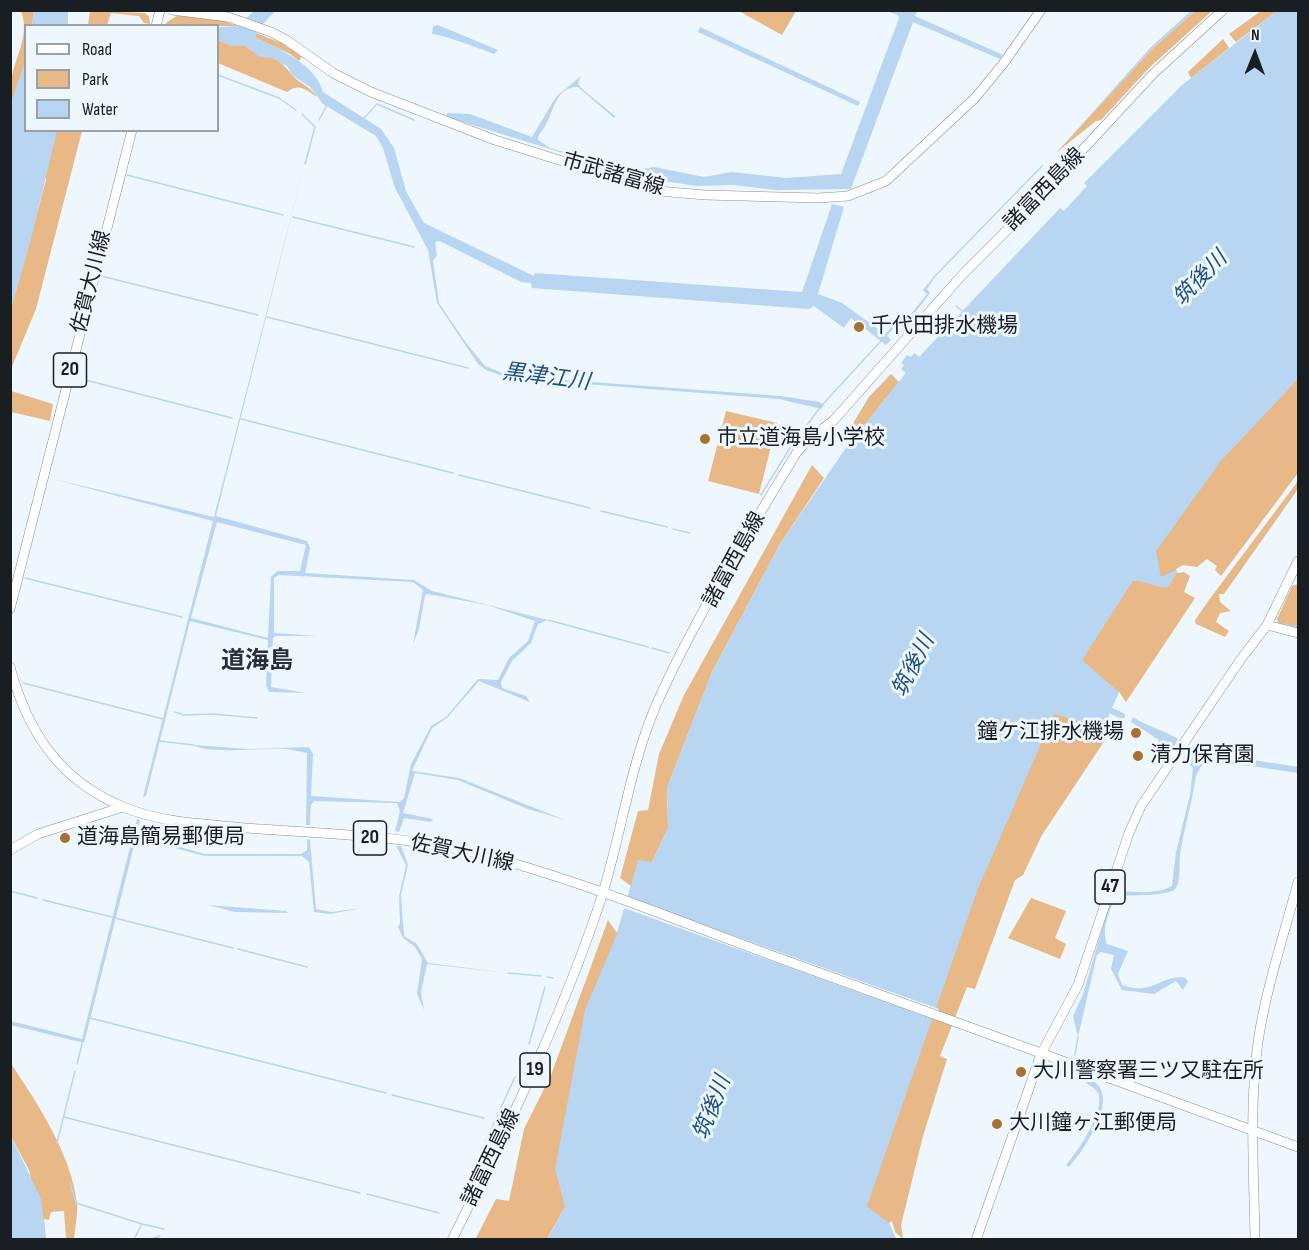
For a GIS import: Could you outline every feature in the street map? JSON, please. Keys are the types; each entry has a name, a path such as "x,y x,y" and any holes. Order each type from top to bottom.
{"main road":[{"name":"市武諸富線","path":"172,10 234,19 264,30 288,41 333,73 370,93 495,140 582,168 658,190 705,195 818,198 848,196 886,181 975,98 1003,64 1041,10"},
{"name":"諸富西島線","path":"452,1239 535,1069 607,896 632,771 662,692 797,452 808,440 834,420 963,274 1024,213 1153,74 1223,10"},
{"name":"佐賀大川線","path":"10,609 131,132"},
{"name":"47","path":"976,1239 1041,1054 1078,985 1129,833 1141,806 1241,659 1267,625 1299,561"},
{"path":"1267,625 1299,633"},
{"name":"佐賀大川線","path":"10,667 26,718 40,741 72,776 123,807 189,823 450,847 536,870 964,1024 1041,1054"},
{"path":"10,850 38,834 123,807"},
{"path":"1255,1239 1253,1130 1256,1067 1263,1012 1299,882"},
{"path":"1041,1054 1299,1147"}],"green space":[{"path":"737,10 796,10 796,11 782,35"},
{"path":"21,11 34,11 32,24 24,24"},
{"path":"90,11 145,13 149,17 150,24 144,23 139,16 111,13 107,24 88,24"},
{"path":"1195,11 1212,11 1149,68 1101,120 1096,121 1056,153 1152,49"},
{"path":"1261,11 1277,11 1236,42 1229,34"},
{"path":"180,14 223,21 238,26 166,24"},
{"path":"24,30 24,88 11,197 10,98 12,74"},
{"path":"256,33 281,43 302,56 299,61 290,54 256,38"},
{"path":"1223,39 1229,48 1191,78 1188,72"},
{"path":"219,40 232,46 246,46 258,54 275,59 317,97 299,88 287,92 219,63"},
{"path":"50,132 82,132 36,309 11,369 11,309 46,180 44,173"},
{"path":"1298,347 1298,473 1221,576 1215,570 1217,566 1207,559 1197,567 1183,565 1176,569 1177,573 1184,572 1190,576 1184,592 1195,598 1126,702 1119,692 1070,671 1190,468"},
{"path":"891,374 899,382 848,445 844,438 869,397"},
{"path":"11,391 53,404 50,421 11,412"},
{"path":"726,411 777,423 759,494 708,481"},
{"path":"812,465 824,478 780,544 712,672 667,788 668,828 652,862 565,1207 547,1239 475,1240 496,1199 509,1201 524,1129 551,1075 608,920 617,933 631,886 620,878 638,811 648,810 659,754 684,695"},
{"path":"1298,481 1298,489 1224,594 1219,594 1220,602 1231,611 1220,613 1216,622 1229,631 1225,637 1196,624 1195,620 1209,600"},
{"path":"1298,584 1298,630 1279,625 1277,619 1292,586"},
{"path":"1040,695 1094,720 1109,716 1103,728 1113,728 1042,835 1023,875 1015,880 975,989 967,987 940,1056 947,1059 923,1136 901,1225 903,1239 895,1232 892,1221 889,1223 896,1239 832,1240"},
{"path":"1031,898 1066,911 1055,938 1066,944 1060,959 1008,938"},
{"path":"10,1062 51,1129 68,1166 77,1203 74,1239 66,1239 64,1211 51,1212 49,1220 44,1219 46,1239 29,1170 11,1136"}],"water":[{"path":"34,11 68,11 68,24 32,24"},
{"path":"254,11 275,11 256,32 256,38 296,59 313,73 323,92 381,129 394,148 406,191 424,223 534,276 535,273 802,292 832,204 844,207 818,294 842,303 885,334 897,321 903,324 927,294 923,290 935,275 1043,166 936,276 927,289 930,293 903,328 897,324 887,336 891,340 886,345 851,318 844,328 814,306 809,309 532,288 531,283 521,282 440,241 435,242 437,255 433,261 439,303 485,366 510,376 781,396 819,402 824,405 821,409 779,399 508,378 486,370 478,364 437,303 428,250 395,188 383,148 376,136 323,104 310,87 292,75 287,66 272,58 259,57 246,46 232,46 219,40 219,27 238,26"},
{"path":"886,11 917,11 915,16 1003,55 1000,59 913,22 851,189 776,190 734,185 697,186 664,181 650,175 640,177 447,117 447,113 470,114 532,137 556,97 581,76 578,83 581,88 615,116 614,118 578,87 570,88 564,91 556,102 539,136 538,140 550,148 614,166 637,170 654,167 704,177 732,172 786,178 841,174 899,18 898,15"},
{"path":"1191,11 1195,11 1152,49 1056,153 1150,48"},
{"name":"筑後川","path":"1277,11 1298,11 1298,379 1221,461 1156,551 1161,577 1176,570 1177,573 1168,587 1133,581 1082,660 1119,692 1103,728 1054,714 977,891 867,1206 889,1223 896,1239 547,1240 565,1207 555,1169 585,1010 617,934 638,860 652,862 668,828 667,788 712,672 780,544 848,445 906,373 901,369 904,365 901,363 907,355 911,357 914,353 919,357 1060,208 1064,211 1087,186 1084,183 1182,85"},
{"path":"438,25 498,50 494,54 432,34 433,26"},
{"path":"700,27 860,102 858,106 698,32"},
{"path":"24,65 24,132 57,132 30,243 11,309 11,102"},
{"path":"303,170 216,516 307,541 310,548 305,573 414,580 432,591 548,620 538,624 531,643 512,661 501,682 502,688 526,696 530,702 479,681 447,718 432,728 412,771 459,778 565,820 528,809 458,780 415,773 403,813 433,819 431,822 404,818 399,832 395,831 400,811 397,803 314,801 311,805 310,825 306,825 307,753 290,749 211,750 194,745 248,749 309,747 313,754 311,796 400,802 404,798 411,764 431,726 446,717 478,679 498,680 509,658 528,641 535,621 487,605 428,594 425,595 419,629 413,644 423,590 413,582 279,575 274,578 274,633 317,636 276,636 273,638 271,687 306,693 269,692 266,685 268,640 190,621 146,796 143,797 213,521 49,478 214,517","holes":["217,522 306,545 300,571 277,571 271,577 268,638 191,618"]},
{"path":"1133,717 1178,739 1172,751 1131,722"},
{"path":"1191,751 1205,756 1253,759 1251,766 1208,763 1201,766 1196,776 1180,855 1179,881 1176,888 1173,891 1158,894 1117,895 1109,912 1105,932 1107,944 1128,951 1118,974 1122,985 1141,988 1168,979 1184,977 1188,981 1183,990 1176,981 1154,994 1122,990 1111,969 1114,955 1101,952 1097,955 1078,1037 1073,1016 1083,994 1112,895 1118,890 1145,892 1172,886 1176,852 1190,795 1193,768 1183,759"},
{"path":"137,819 140,820 137,835 205,854 301,854 307,850 307,839 310,840 316,909 331,912 363,908 330,914 314,912 309,862 302,856 205,856 136,838 84,1043 11,1025 11,1021 82,1039"},
{"path":"396,846 401,846 408,865 401,895 404,936 417,944 428,963 508,973 427,964 421,992 424,1010 417,994 422,959 415,947 403,938 398,927 400,923 399,896 406,865"},
{"path":"208,905 286,911 288,913 235,912"},
{"path":"1086,1078 1097,1085 1102,1094 1102,1107 1092,1134 1069,1167 1066,1165 1088,1132 1099,1103 1098,1093 1085,1082"},
{"path":"11,1136 41,1199 46,1239 11,1239"}],"pier":[{"path":"625,897 939,1009 935,1020 621,907"}],"waterway":[{"path":"219,75 279,98 296,110"},
{"path":"364,118 377,104 414,120"},
{"path":"319,120 327,105"},
{"path":"302,114 315,127 305,164"},
{"path":"127,175 283,215"},
{"path":"293,217 414,247"},
{"path":"101,276 258,315"},
{"path":"956,306 962,311"},
{"path":"267,317 468,368"},
{"name":"黒津江川","path":"823,404 881,341"},
{"path":"74,377 232,418"},
{"path":"761,495 790,448 819,409"},
{"path":"241,419 453,473"},
{"path":"459,475 590,508"},
{"path":"601,511 667,527"},
{"path":"673,529 690,533"},
{"path":"25,578 182,617"},
{"path":"548,620 648,647"},
{"path":"1278,623 1298,627"},
{"path":"652,648 669,653"},
{"path":"23,683 163,719"},
{"path":"1104,707 1122,716"},
{"path":"175,712 184,715 213,714 257,718"},
{"path":"159,741 194,745"},
{"path":"1246,762 1298,770"},
{"path":"10,891 37,898"},
{"path":"43,900 112,917"},
{"path":"115,918 233,948"},
{"path":"238,949 307,967"},
{"path":"508,973 541,976"},
{"path":"547,977 553,978"},
{"path":"529,1044 545,987"},
{"path":"90,1018 386,1093"},
{"path":"1075,1055 1078,1037"},
{"path":"77,1064 82,1044"},
{"path":"57,1143 75,1071"},
{"path":"476,1162 515,1077"},
{"path":"392,1095 484,1118"},
{"path":"64,1117 360,1193"},
{"path":"70,1183 76,1203 142,1224"},
{"path":"367,1194 439,1213"},
{"path":"134,1239 142,1224 164,1229"},
{"path":"148,1240 160,1236"},
{"path":"169,1239 174,1240"}],"place":[{"name":"千代田排水機場","path":"859,327"},
{"name":"市立道海島小学校","path":"705,439"},
{"name":"鐘ケ江排水機場","path":"1136,733"},
{"name":"清力保育園","path":"1138,756"},
{"name":"道海島簡易郵便局","path":"65,838"},
{"name":"大川警察署三ツ又駐在所","path":"1021,1072"},
{"name":"大川鐘ヶ江郵便局","path":"997,1124"}],"district":[{"name":"道海島","path":"257,662"}]}
